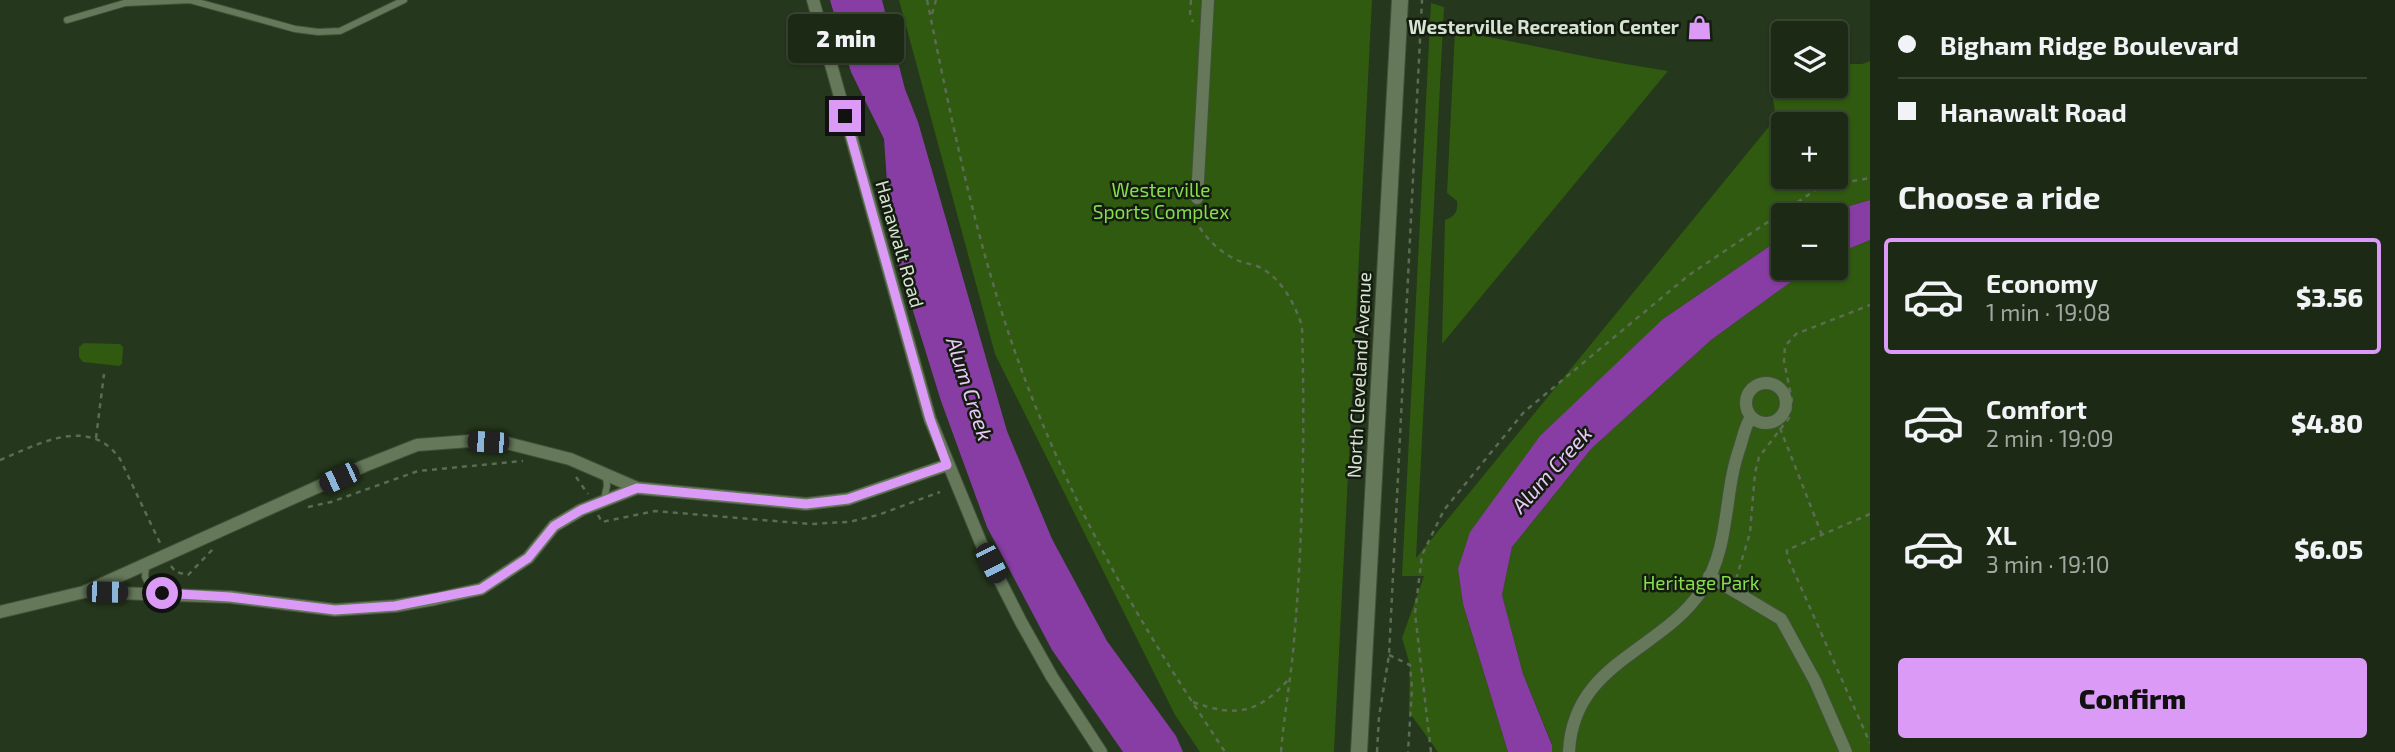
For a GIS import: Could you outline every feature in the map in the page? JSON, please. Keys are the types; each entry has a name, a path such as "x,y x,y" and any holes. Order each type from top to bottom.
{"main road":[{"name":"North Cleveland Avenue","path":"1359,752 1400,0"}],"street":[{"name":"Hanawalt Road","path":"813,0 930,419 947,465 981,543 1021,622 1052,677 1101,752"},
{"path":"1193,201 1208,0"},
{"path":"1569,752 1576,715 1588,692 1628,653 1653,637 1692,604 1709,576 1724,536 1734,463 1751,417"},
{"path":"0,612 84,592 364,466 417,445 469,441 507,443 570,459 637,488 806,504 848,499 947,465"},
{"path":"84,592 230,597 335,610 395,606 435,599 481,589 528,558 554,526 581,510 637,488"},
{"path":"1709,576 1781,619 1815,681 1846,752"}],"lane":[{"path":"67,20 125,4 190,0 295,29 340,31 404,0"},
{"path":"604,501 607,486 605,474"},
{"path":"146,563 145,577 153,593"}],"path":[{"path":"927,0 962,173 994,291 1023,376 1065,476 1113,570 1148,632 1225,752"},
{"path":"931,17 936,0"},
{"path":"1377,752 1379,717 1389,656 1422,0"},
{"path":"1431,752 1415,613 1422,555 1444,510 1524,412 1689,275 1820,187 1870,178"},
{"path":"1193,201 1191,212 1202,233 1216,247 1236,260 1263,269 1282,287 1296,308 1302,326 1305,443 1303,519 1294,645 1281,752"},
{"path":"1732,589 1750,533 1759,457 1789,418 1792,400 1784,361 1785,346 1796,334 1870,304"},
{"path":"96,438 104,374"},
{"path":"1780,428 1822,535"},
{"path":"0,460 53,439 80,436 96,438 111,447 120,459 162,548"},
{"path":"309,507 331,502 418,471 525,462"},
{"path":"567,473 578,478 587,492"},
{"path":"599,517 602,522 655,511 810,524 849,522 878,515 940,492"},
{"path":"1870,514 1787,550 1787,556 1870,743"},
{"path":"168,560 183,577 195,569 212,549"},
{"path":"1389,656 1410,665 1412,689 1408,752"},
{"path":"1193,702 1225,711 1256,707 1272,698 1289,679"}],"green space":[{"name":"Westerville Sports Complex","path":"899,0 1372,0 1334,752 1200,752 1175,715 995,354"},
{"path":"1431,3 1444,7 1416,558 1771,124 1771,189 1848,189 1848,112 1775,112 1773,99 1848,98 1848,64 1870,61 1870,200 1848,206 1848,203 1771,203 1771,245 1663,319 1458,569 1463,604 1508,752 1438,752 1409,712 1410,665 1402,638 1424,576 1402,576"},
{"path":"1455,30 1668,71 1442,344 1445,220 1455,213 1457,205 1457,201 1447,193"},
{"name":"Heritage Park","path":"1870,240 1870,752 1552,752 1552,744 1523,674 1502,595 1512,547 1591,449 1711,340 1794,280 1848,280 1848,249"},
{"path":"84,343 120,344 123,347 122,364 119,366 83,362 79,357 79,347"}],"water":[{"name":"Alum Creek","path":"830,0 882,0 905,89 918,122 1007,431 1052,539 1107,641 1176,736 1183,752 1123,752 1052,650 987,527 941,401 891,240 884,139 851,72"},
{"path":"1870,200 1870,240 1848,249 1848,206"},
{"name":"Alum Creek","path":"1771,245 1771,280 1794,280 1711,340 1591,449 1512,547 1502,595 1523,674 1552,745 1552,752 1508,752 1463,604 1458,569 1470,532 1540,436 1663,319"}],"place":[{"name":"Westerville Recreation Center","path":"1699,27"}],"route":[{"path":"162,593 230,597 335,610 395,606 481,589 528,558 554,526 581,510 637,488 806,504 848,499 947,465 930,419 845,116"}]}
